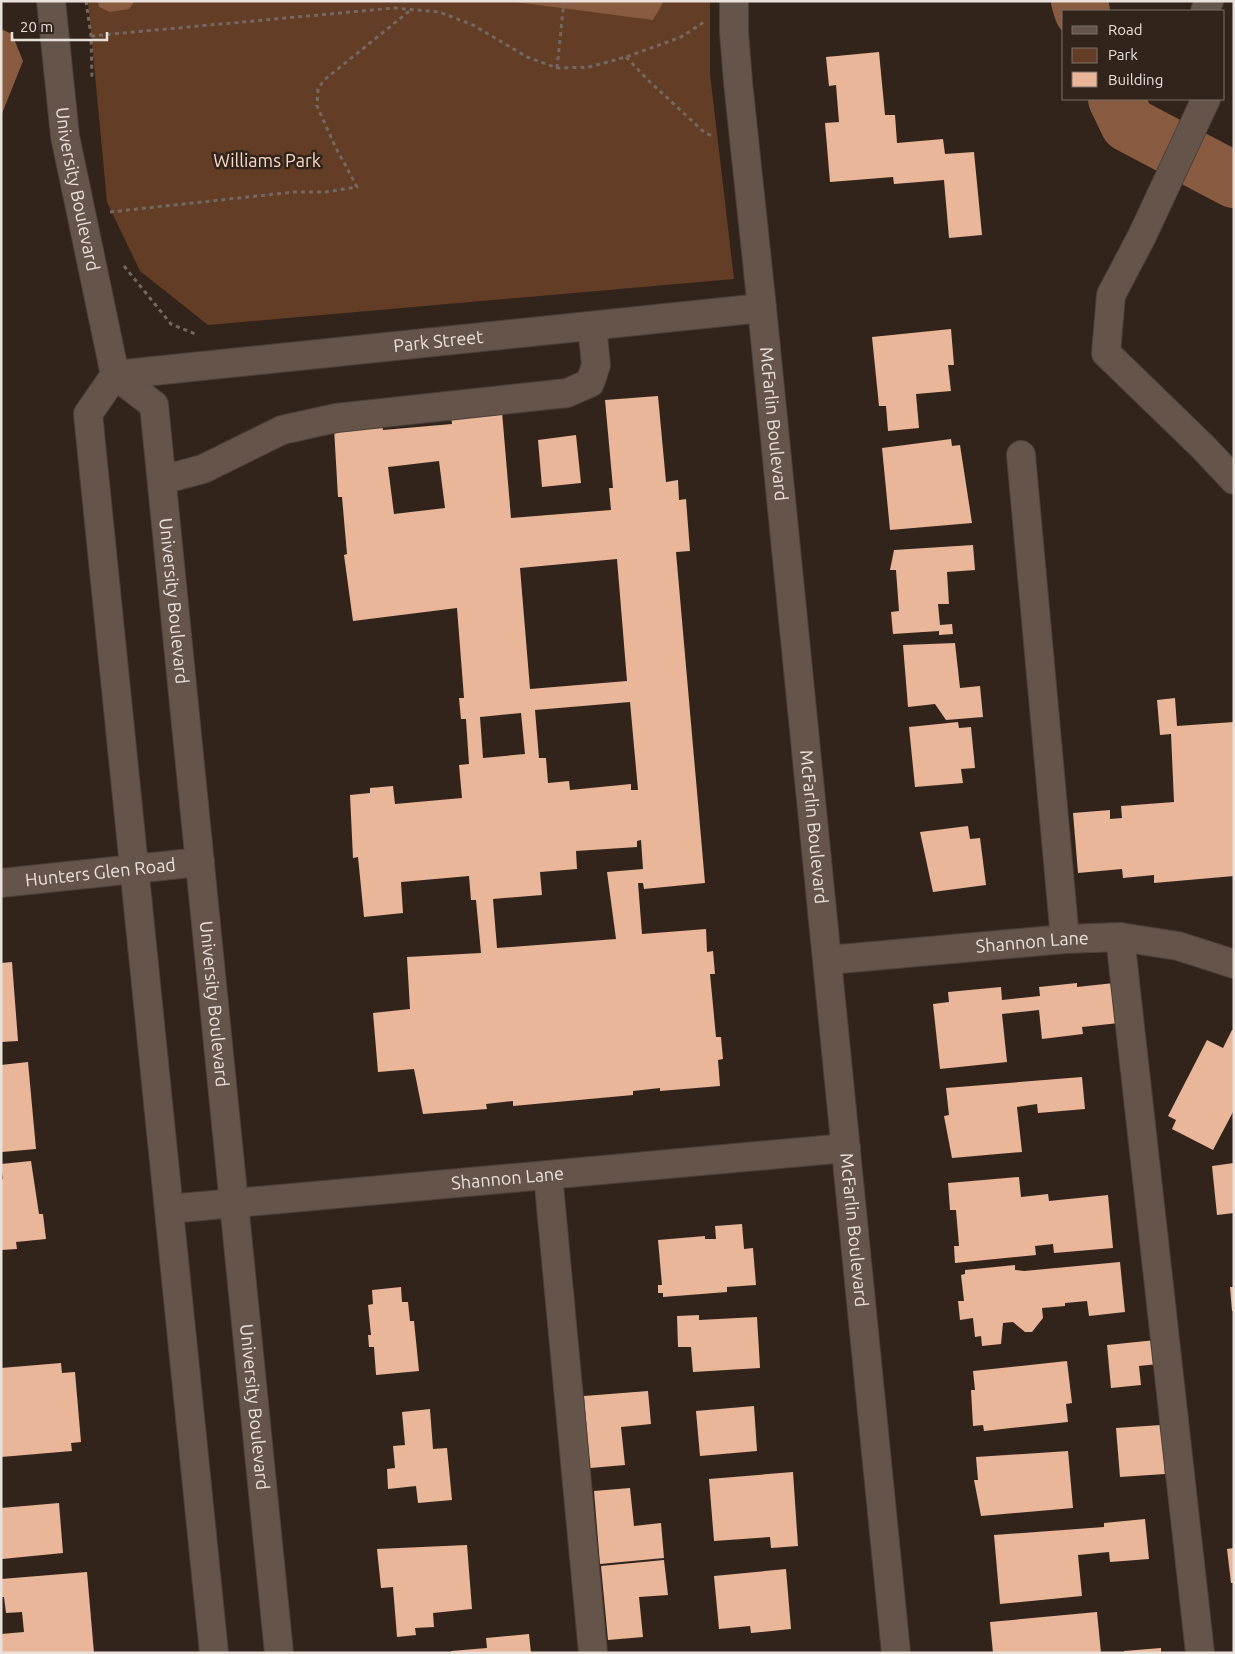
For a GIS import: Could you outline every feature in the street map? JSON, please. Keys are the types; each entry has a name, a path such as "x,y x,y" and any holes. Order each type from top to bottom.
{"street":[{"name":"University Boulevard","path":"51,1 65,136 115,375 154,405 279,1653"},
{"name":"McFarlin Boulevard","path":"734,1 734,32 738,82 828,960 896,1653"},
{"path":"1206,100 1112,295 1106,353 1204,448 1234,480"},
{"name":"Park Street","path":"115,375 762,308"},
{"path":"162,480 203,469 282,430 336,418 567,393 590,383 596,365 592,326"},
{"path":"115,375 88,414 214,1653"},
{"path":"1021,455 1065,939"},
{"name":"Hunters Glen Road","path":"1,883 200,862"},
{"path":"1120,937 1200,1653"},
{"name":"Shannon Lane","path":"828,960 1065,939 1120,937 1178,946 1234,964"},
{"name":"Shannon Lane","path":"169,1210 846,1148"},
{"path":"548,1175 593,1653"}],"path":[{"path":"86,1 91,36 92,89"},
{"path":"557,68 564,1"},
{"path":"91,36 394,8 439,12 473,25 527,57 557,68 589,67 626,57 681,37 706,21"},
{"path":"102,212 294,192 325,192 357,187 335,146 318,106 318,89 324,80 412,10"},
{"path":"626,57 648,81 704,132 720,139"},
{"path":"119,260 172,324 204,338"}],"green space":[{"name":"Williams Park","path":"88,1 710,1 710,74 734,279 208,325 140,271 107,202"}],"shaded area":[{"path":"98,1 135,1 129,9 110,12 99,7"},
{"path":"508,1 664,1 653,20"},
{"path":"1,29 12,34 23,61 1,116"}],"building":[{"path":"879,52 885,115 895,115 897,143 943,139 945,154 974,152 982,235 949,238 944,180 894,184 893,177 830,182 825,123 839,122 836,85 829,86 826,57"},
{"path":"951,329 954,365 948,365 951,391 916,394 919,428 888,431 886,406 879,406 872,337"},
{"path":"658,396 666,482 678,480 679,500 686,499 690,551 676,552 705,883 644,889 643,883 638,883 642,934 706,929 707,952 713,951 715,974 710,974 716,1037 721,1037 723,1059 718,1060 720,1086 660,1091 660,1088 633,1091 633,1095 513,1106 513,1101 486,1104 487,1109 423,1114 414,1069 378,1072 373,1013 410,1009 407,957 481,953 476,900 471,900 469,876 401,882 403,913 364,917 358,857 353,858 350,795 370,793 370,788 393,786 395,804 462,798 459,765 469,764 466,719 461,719 459,698 464,698 457,608 353,621 344,555 347,554 342,497 338,497 334,428 382,423 383,430 452,424 451,416 502,412 511,518 611,510 609,488 613,488 605,400","holes":["439,461 445,508 394,514 388,467","617,559 627,681 530,689 520,568","630,702 638,790 631,790 631,784 570,790 569,781 548,783 546,758 539,758 535,710","521,713 525,754 483,758 480,717","641,840 643,869 607,872 616,939 497,948 493,899 542,895 540,872 577,869 576,851 637,847 637,841"]},
{"path":"576,435 581,483 542,487 538,440"},
{"path":"951,439 952,446 960,445 972,523 890,530 882,448"},
{"path":"973,545 975,570 947,572 949,604 938,604 940,625 952,624 953,634 939,635 939,631 893,634 891,612 899,611 896,570 890,570 894,550"},
{"path":"955,643 960,688 980,686 983,717 946,720 935,704 908,707 903,645"},
{"path":"1175,698 1177,726 1234,722 1234,876 1154,883 1154,875 1123,878 1122,869 1078,873 1073,813 1110,810 1110,819 1122,818 1121,806 1174,802 1171,734 1160,735 1157,700"},
{"path":"958,722 959,728 971,727 975,768 961,769 963,783 915,787 909,727"},
{"path":"968,826 970,839 980,838 986,885 933,892 920,832"},
{"path":"12,962 18,1041 1,1042 1,963"},
{"path":"1077,983 1077,987 1114,983 1119,1023 1082,1027 1083,1034 1042,1039 1039,1010 1002,1014 1007,1062 940,1069 933,1004 949,1002 948,992 1001,987 1002,1000 1040,996 1039,987"},
{"path":"1232,1030 1234,1030 1234,1110 1213,1150 1172,1129 1176,1120 1168,1116 1207,1040 1223,1048"},
{"path":"28,1062 36,1149 2,1152 1,1065"},
{"path":"1082,1077 1085,1109 1038,1113 1037,1104 1017,1107 1022,1152 952,1158 944,1116 949,1115 946,1088"},
{"path":"31,1161 39,1214 43,1214 46,1239 16,1242 17,1249 1,1250 1,1180 3,1179 1,1164"},
{"path":"1234,1163 1234,1213 1217,1215 1212,1166"},
{"path":"1019,1177 1021,1197 1048,1194 1049,1201 1108,1195 1113,1248 1054,1253 1053,1244 1035,1246 1036,1255 955,1263 954,1246 959,1246 956,1210 950,1210 948,1183"},
{"path":"742,1224 744,1249 753,1248 756,1285 727,1287 727,1292 663,1297 663,1293 658,1293 658,1285 662,1285 658,1240 705,1236 705,1239 716,1239 715,1226"},
{"path":"1120,1262 1125,1312 1089,1316 1087,1301 1065,1303 1065,1306 1042,1308 1043,1318 1032,1332 1025,1332 1013,1322 1003,1323 1001,1344 982,1346 981,1336 975,1337 973,1318 960,1320 958,1301 964,1301 961,1275 965,1274 965,1270 1015,1265 1015,1270 1024,1271"},
{"path":"401,1287 402,1302 408,1302 410,1321 414,1321 419,1371 376,1375 374,1347 369,1347 368,1335 371,1335 368,1305 373,1304 372,1290"},
{"path":"1230,1287 1234,1287 1234,1311 1232,1311"},
{"path":"699,1315 699,1320 757,1317 760,1368 693,1372 691,1347 678,1347 677,1316"},
{"path":"1156,1340 1158,1364 1139,1366 1141,1385 1111,1388 1107,1345"},
{"path":"1067,1361 1072,1403 1066,1404 1068,1422 984,1431 983,1425 973,1426 971,1390 975,1390 973,1371"},
{"path":"61,1363 62,1373 75,1372 81,1442 71,1443 72,1451 1,1457 1,1368"},
{"path":"648,1391 651,1424 621,1427 625,1465 590,1468 584,1396"},
{"path":"754,1406 757,1451 700,1456 696,1411"},
{"path":"430,1409 433,1449 447,1448 452,1500 418,1503 416,1486 388,1489 387,1469 395,1468 393,1446 405,1445 402,1412"},
{"path":"1161,1425 1165,1474 1120,1477 1116,1428"},
{"path":"1068,1451 1073,1508 981,1516 974,1480 978,1480 976,1457"},
{"path":"793,1472 798,1546 771,1548 770,1537 714,1541 709,1479"},
{"path":"630,1488 634,1526 661,1523 664,1558 600,1564 594,1491"},
{"path":"59,1503 63,1553 2,1559 1,1508"},
{"path":"1145,1519 1149,1559 1110,1562 1109,1552 1078,1555 1082,1596 1000,1604 994,1535 1104,1527 1104,1523"},
{"path":"467,1545 472,1609 433,1613 434,1627 415,1628 416,1635 397,1637 393,1587 381,1588 377,1549"},
{"path":"1234,1548 1234,1583 1231,1583 1227,1549"},
{"path":"664,1560 668,1595 639,1597 643,1637 608,1640 601,1566"},
{"path":"786,1569 791,1629 751,1633 750,1626 719,1629 714,1576"},
{"path":"87,1572 94,1653 1,1653 1,1634 24,1632 22,1612 6,1613 4,1597 1,1597 1,1579"},
{"path":"1097,1612 1101,1653 993,1653 990,1622"},
{"path":"529,1634 531,1653 451,1653 451,1651 487,1648 486,1638"},
{"path":"1161,1648 1161,1653 1124,1653 1124,1651"}],"waterway":[{"path":"1079,1 1082,10"},
{"path":"1116,100 1128,124 1234,180"}]}
